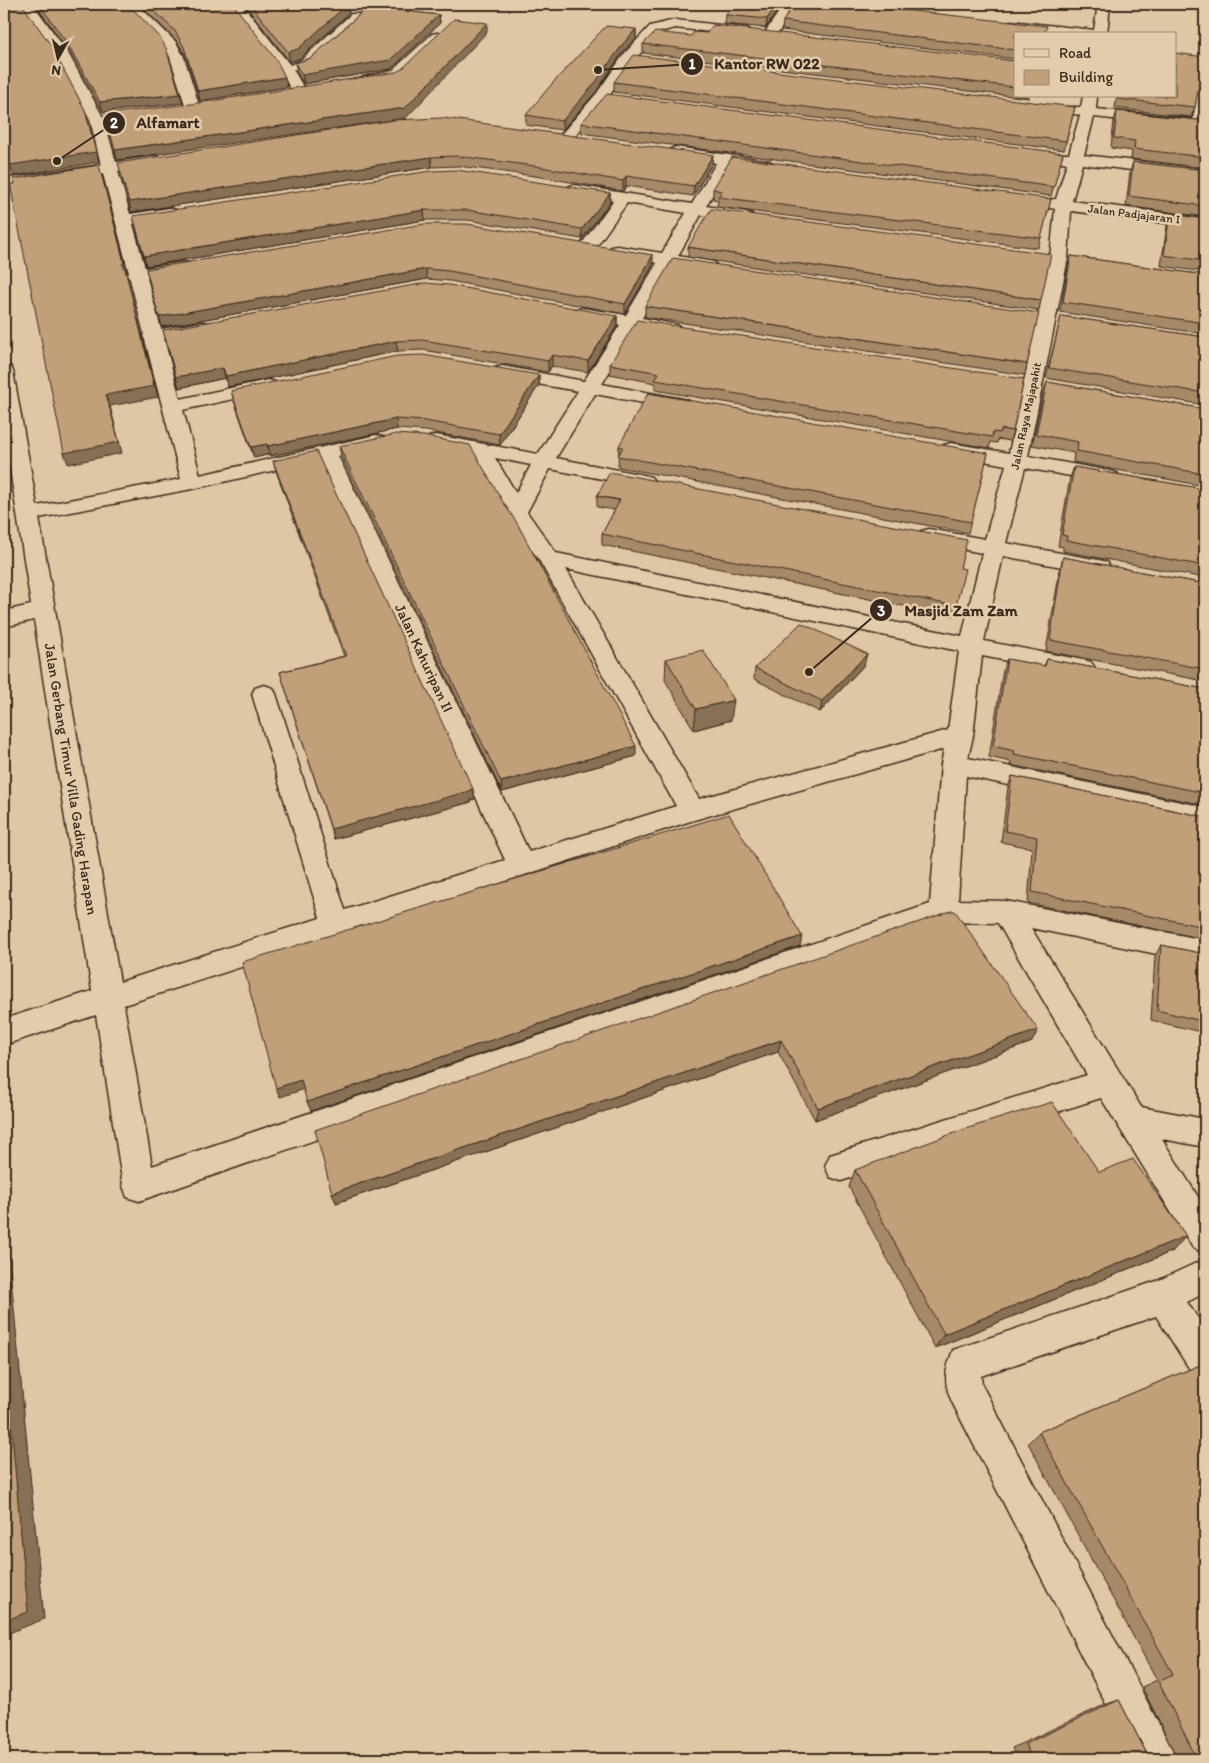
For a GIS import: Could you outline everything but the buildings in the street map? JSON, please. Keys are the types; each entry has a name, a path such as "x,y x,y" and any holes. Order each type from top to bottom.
{"street":[{"path":"27,4 61,53 96,119 192,483"},
{"path":"130,4 169,42 180,66 193,108"},
{"path":"236,4 303,92 279,95"},
{"path":"568,136 602,96 630,57 655,29 675,24 776,35 790,4"},
{"path":"1100,32 1104,4"},
{"path":"286,69 306,63 356,17"},
{"path":"998,23 1077,32"},
{"path":"356,82 397,74 446,29"},
{"path":"630,57 649,60"},
{"path":"1059,108 1089,104 1194,124 1200,122 1205,92"},
{"path":"602,96 622,98"},
{"name":"Jalan Raya Majapahit","path":"943,911 954,764 960,736 971,646 1017,461 1043,386 1048,318 1059,258 1064,205 1089,104"},
{"path":"96,119 116,117"},
{"path":"549,133 587,138"},
{"path":"656,149 783,168"},
{"path":"1047,155 1205,174"},
{"path":"4,184 167,160"},
{"path":"516,512 543,462 631,322 726,160"},
{"path":"555,187 695,210 764,219"},
{"path":"588,246 623,198"},
{"name":"Jalan Padjajaran I","path":"1034,201 1205,223"},
{"path":"124,220 182,212"},
{"path":"570,243 725,269"},
{"path":"1039,255 1078,261"},
{"path":"136,275 204,264"},
{"path":"564,310 690,331"},
{"path":"1029,315 1068,321"},
{"path":"152,336 219,324"},
{"path":"483,368 696,406"},
{"name":"Jalan Gerbang Timur Villa Gading Harapan","path":"4,371 9,438 28,514 139,1186 943,911"},
{"path":"1013,381 1043,386"},
{"path":"172,406 285,383"},
{"path":"28,514 192,483 326,451 407,438 479,449 661,485"},
{"path":"930,446 1130,480"},
{"path":"479,449 516,512 549,558 692,811"},
{"name":"Jalan Kahuripan II","path":"326,451 521,865"},
{"path":"906,531 1119,571"},
{"path":"549,558 971,646 1108,672"},
{"path":"4,619 43,610"},
{"path":"264,694 336,924"},
{"path":"4,1032 692,811 960,736"},
{"path":"954,764 1205,817"},
{"path":"943,911 1006,912 1205,952"},
{"path":"1006,912 1108,1082 1205,1237"},
{"path":"841,1166 1108,1082"},
{"path":"1131,1119 1205,1133"},
{"path":"1156,1759 965,1389 963,1375 966,1363 1163,1296 1205,1276"},
{"path":"1163,1296 1205,1360"}],"place":[{"name":"Kantor RW 022","path":"598,70"},
{"name":"Alfamart","path":"57,161"},
{"name":"Masjid Zam Zam","path":"809,672"}]}
